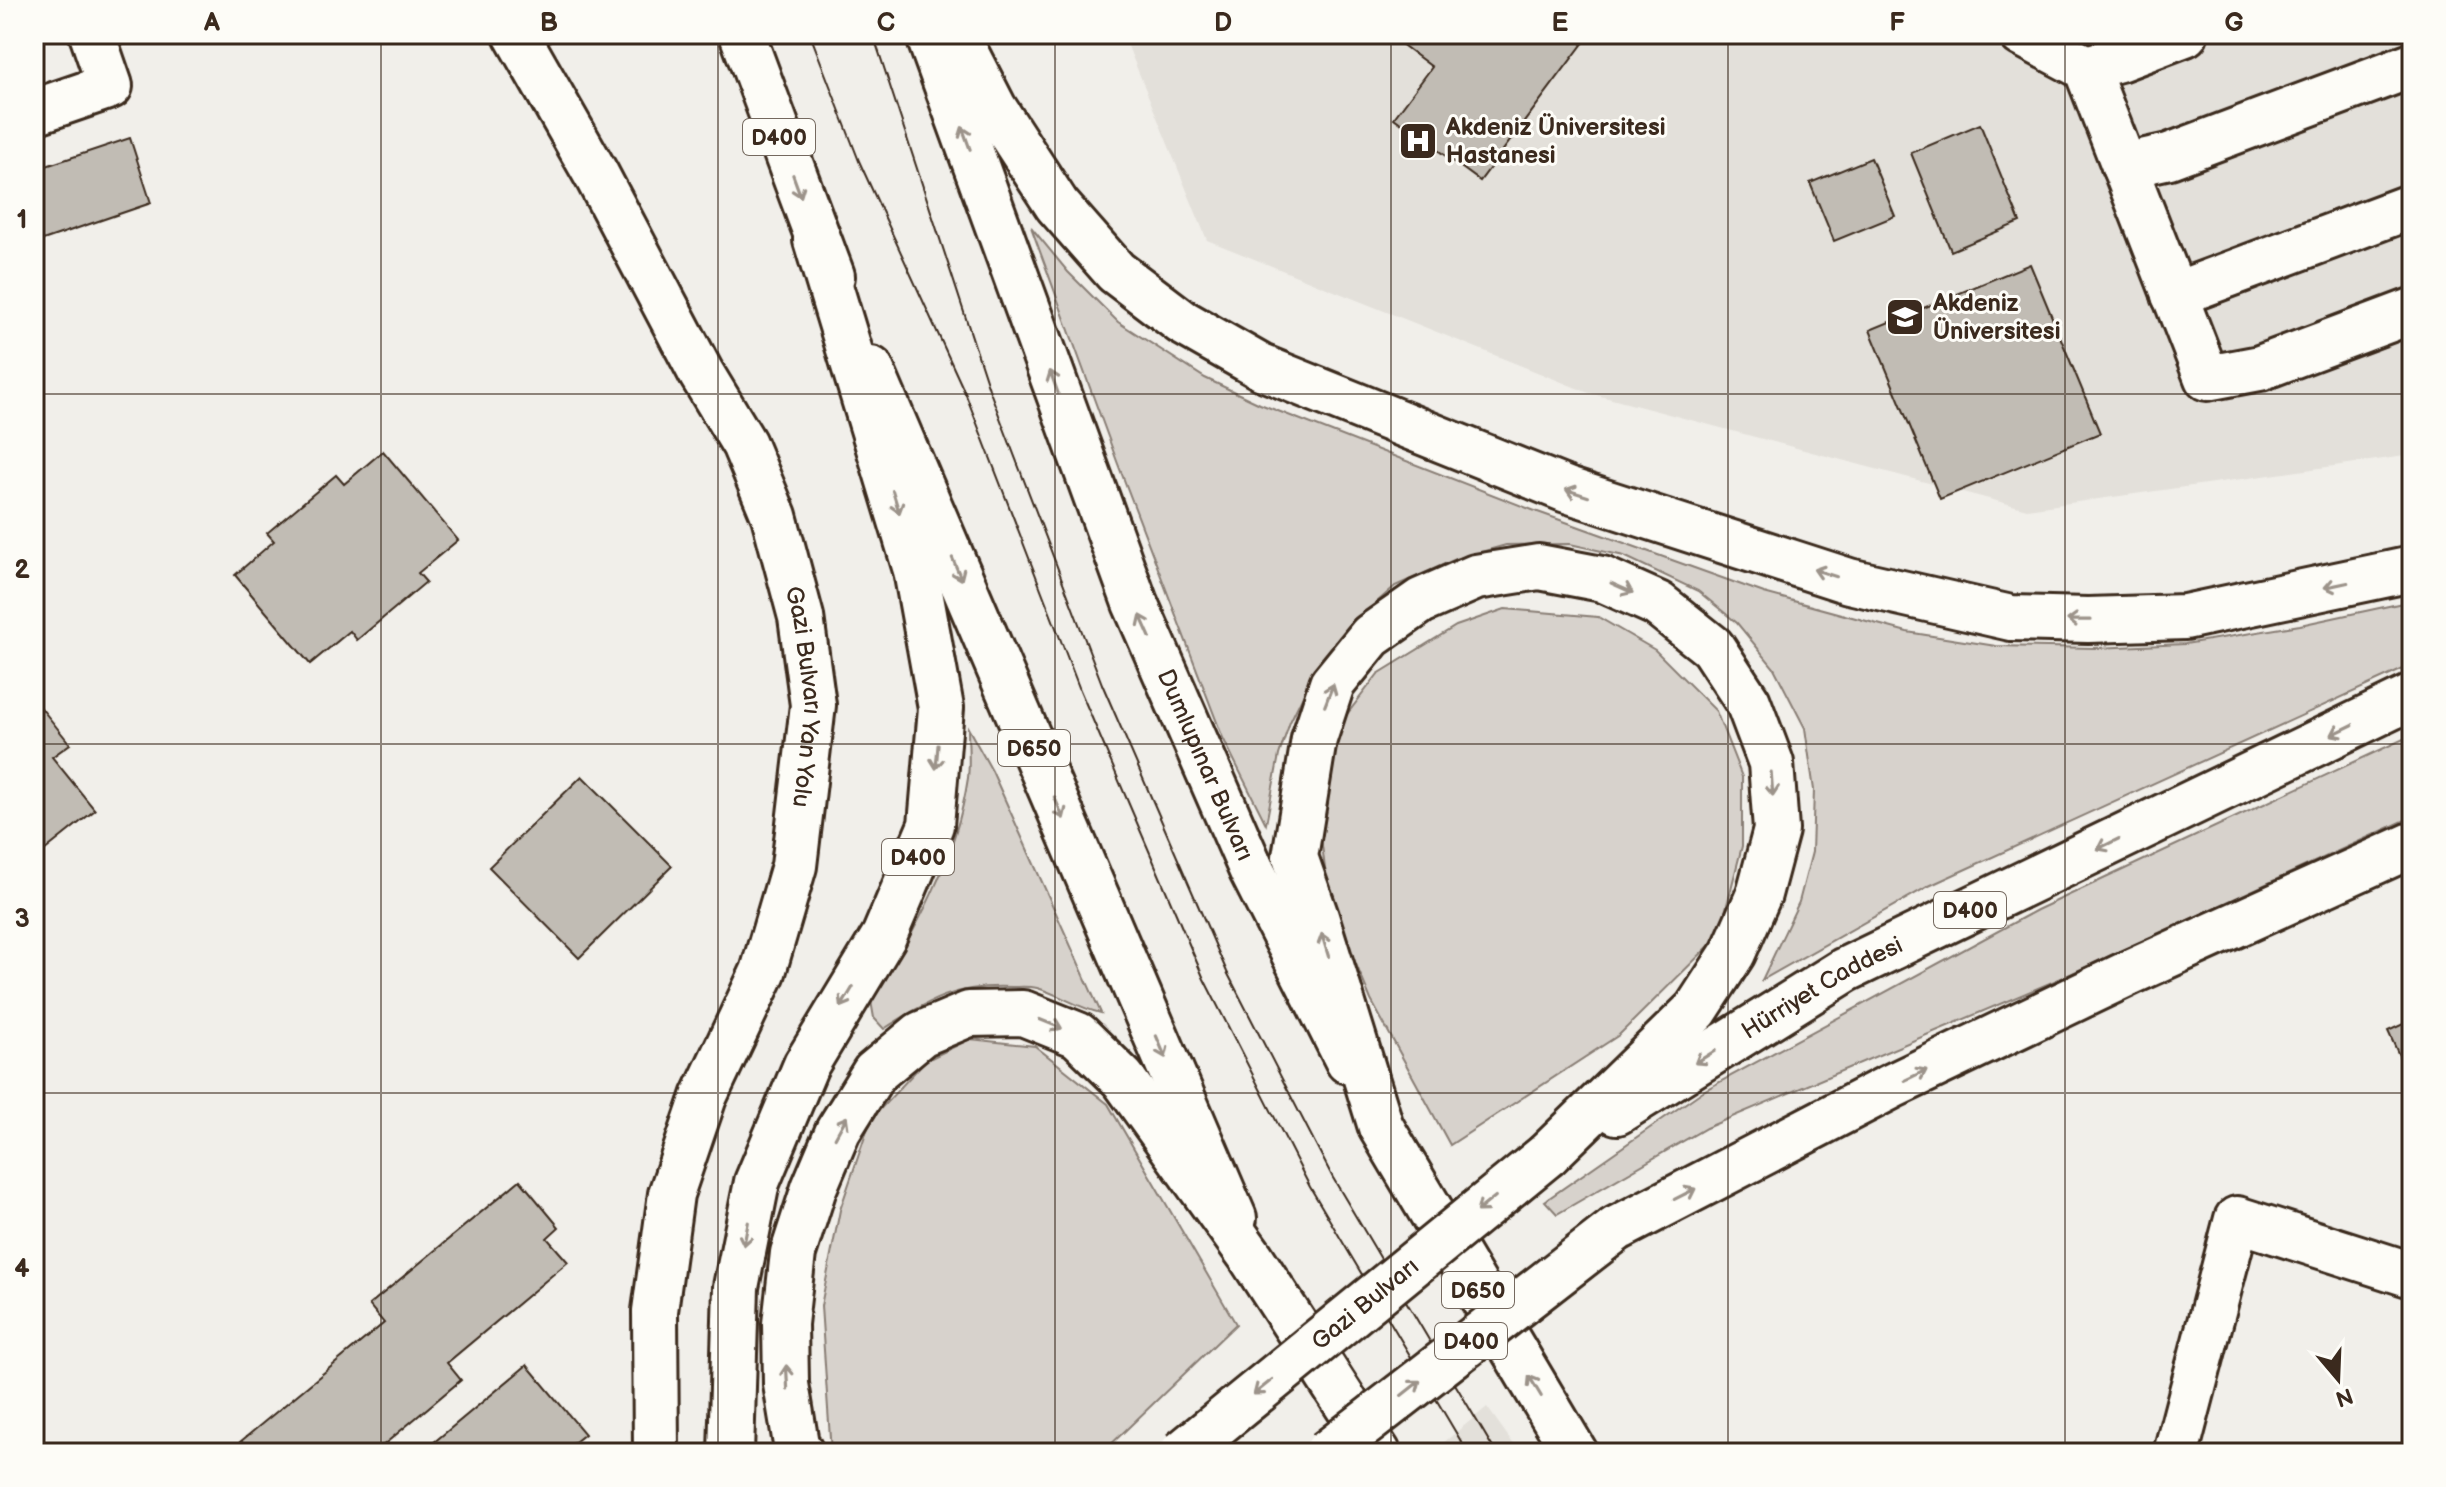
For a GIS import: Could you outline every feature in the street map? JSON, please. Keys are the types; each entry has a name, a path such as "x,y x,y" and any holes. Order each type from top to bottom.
{"main road":[{"path":"34,112 110,86 92,34"},
{"name":"Gazi Bulvarı Yan Yolu","path":"516,34 597,176 701,373 744,444 774,516 801,617 813,705 794,866 763,972 704,1097 671,1194 655,1311 656,1453"},
{"name":"D400","path":"731,1453 736,1287 757,1182 806,1065 884,936 931,825 941,708 916,570 816,240 742,34"},
{"name":"Dumlupınar Bulvarı","path":"928,34 1135,603 1252,871 1381,1127 1575,1453"},
{"path":"956,34 994,108 1057,205 1116,272 1182,322 1261,367 1567,490 1849,581 2011,618 2088,620 2185,617 2412,569"},
{"path":"2086,68 2185,34"},
{"path":"2024,35 2086,68 2207,378 2260,368 2412,311"},
{"path":"2124,166 2169,156 2412,65"},
{"path":"2174,295 2412,206"},
{"name":"D650","path":"816,240 1251,1257 1378,1453"},
{"path":"1381,1127 1295,857 1314,739 1332,684 1371,636 1421,601 1476,577 1539,567 1602,579 1658,604 1712,647 1748,702 1771,763 1776,830 1759,894 1733,953 1696,1010 1547,1155"},
{"name":"Hürriyet Caddesi","path":"1547,1155 1845,970 2412,697"},
{"path":"2131,972 2412,845"},
{"name":"D400","path":"1327,1453 1616,1229 1892,1086 2131,972 2412,874"},
{"path":"801,1453 796,1444 786,1384 785,1324 793,1253 814,1188 838,1131 874,1073 921,1034 969,1014 1023,1013 1078,1035 1123,1079 1251,1257"},
{"name":"Gazi Bulvarı","path":"1182,1453 1547,1155"},
{"path":"2176,1453 2237,1219 2412,1275"}],"shaded area":[{"name":"Akdeniz Üniversitesi","path":"1123,34 2412,34 2412,455 2027,509 1589,393 1207,240"},
{"path":"1031,227 1068,272 1118,322 1205,378 1260,404 1535,511 1764,593 1907,632 1996,646 2096,648 2185,644 2300,625 2412,601 2412,665 1929,886 1762,980 1799,902 1812,852 1814,790 1805,728 1774,668 1737,623 1698,591 1624,556 1570,544 1506,545 1456,559 1395,586 1360,617 1308,685 1290,722 1279,755 1266,824 1223,738"},
{"path":"1505,609 1598,617 1655,650 1716,711 1742,777 1742,846 1719,936 1619,1035 1450,1145 1371,1000 1329,900 1318,814 1328,739 1378,674 1456,626"},
{"path":"968,728 992,771 1101,1013 1037,988 992,987 944,996 884,1029 874,1018 871,1001 918,922 954,837 968,778"},
{"path":"2412,735 2412,817 2064,977 1706,1128 1557,1214 1545,1201 1703,1091 2037,910"},
{"path":"970,1039 1035,1046 1108,1104 1236,1324 1102,1453 831,1453 821,1306 840,1210 871,1119 925,1061"},
{"path":"1487,1407 1520,1453 1431,1453"}],"building":[{"path":"1388,34 1590,34 1480,181 1394,118 1432,67"},
{"path":"1980,124 2020,222 1951,251 1911,153"},
{"path":"130,138 151,203 34,243 34,170"},
{"path":"1871,158 1895,216 1834,241 1810,183"},
{"path":"2030,264 2100,433 1940,499 1870,330"},
{"path":"383,451 458,540 418,573 426,582 357,640 350,631 310,664 235,575 274,541 267,533 336,475 344,484"},
{"path":"34,699 70,744 52,757 95,810 34,859"},
{"path":"582,776 672,866 579,958 489,867"},
{"path":"2412,1020 2412,1084 2388,1031"},
{"path":"520,1180 559,1227 547,1238 568,1262 447,1363 461,1380 374,1453 229,1451 384,1323 369,1305"},
{"path":"527,1365 585,1434 561,1453 421,1453"}],"tram line":[{"path":"810,34 859,161 966,395 1080,690 1204,979 1310,1187 1468,1453"},
{"path":"873,34 989,389 1102,684 1227,972 1333,1178 1496,1453"}],"place":[{"name":"Akdeniz Üniversitesi Hastanesi","path":"1418,141"},
{"name":"Akdeniz Üniversitesi","path":"1905,317"}]}
